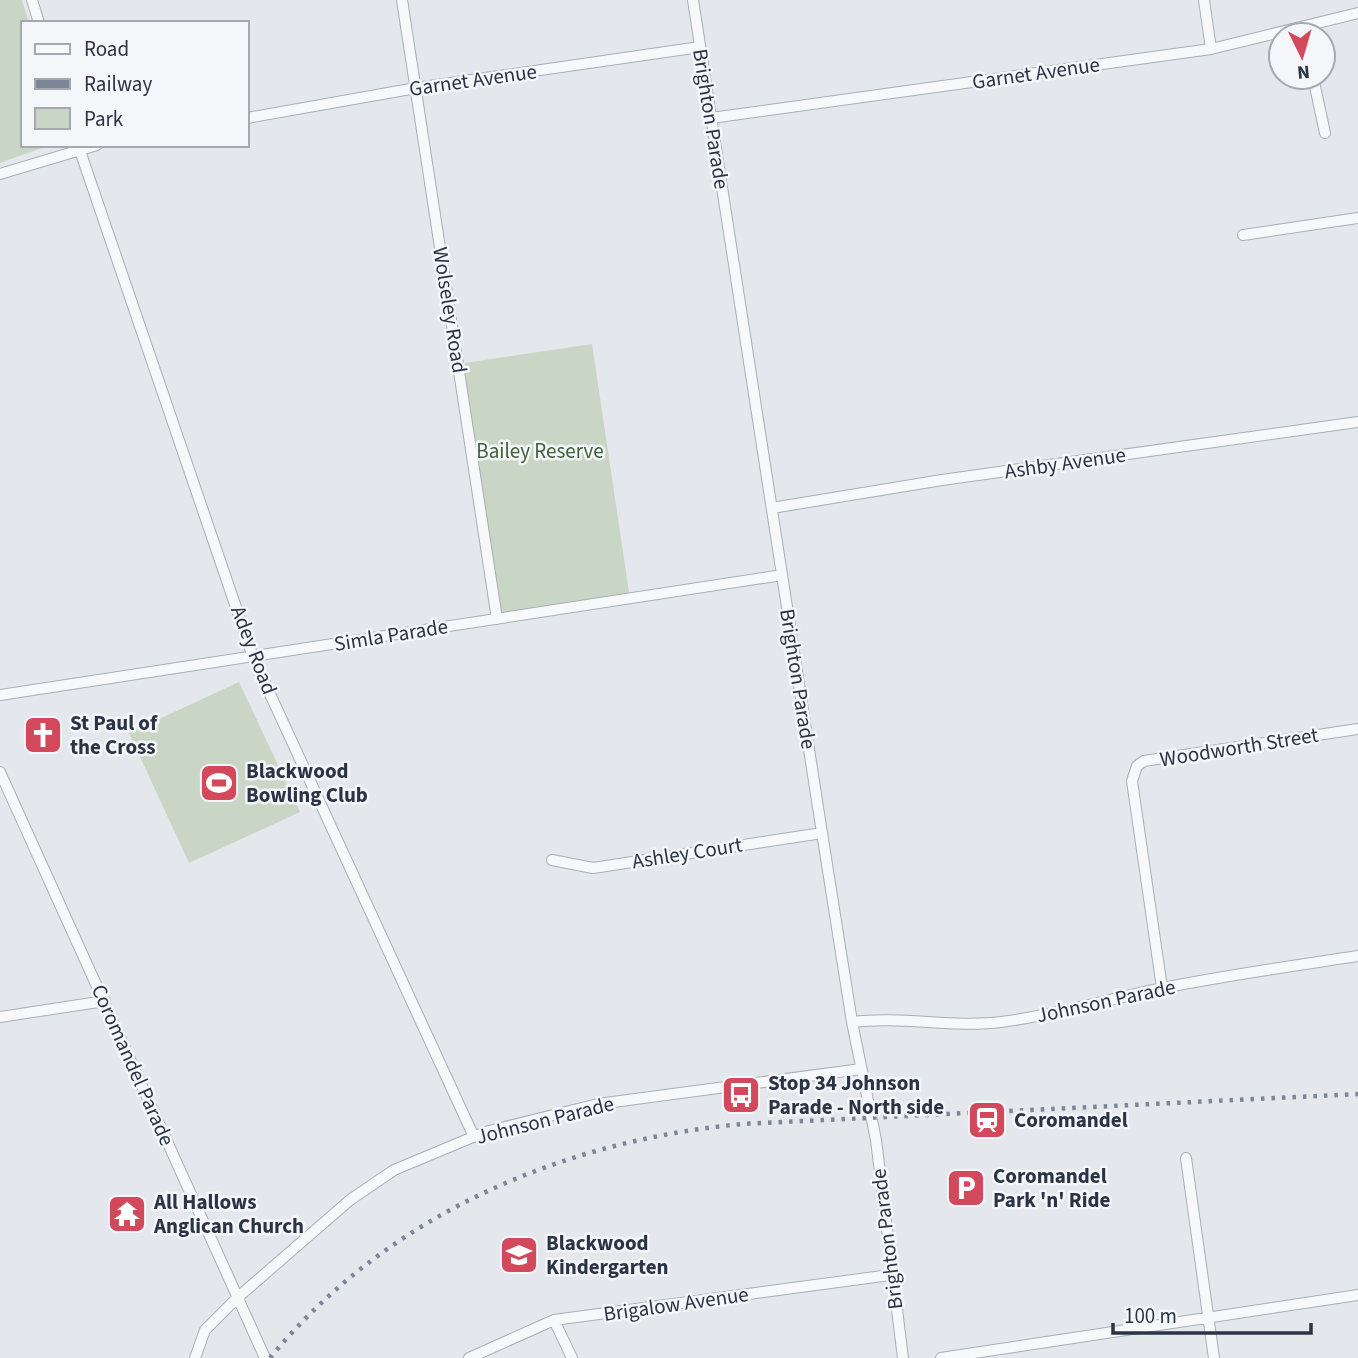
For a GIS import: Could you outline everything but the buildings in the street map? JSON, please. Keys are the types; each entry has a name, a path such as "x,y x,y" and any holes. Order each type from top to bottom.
{"street":[{"path":"32,0 38,21"},
{"name":"Wolseley Road","path":"402,0 497,619"},
{"name":"Brighton Parade","path":"693,0 852,1022 876,1140 890,1275 903,1358"},
{"path":"1204,0 1211,48"},
{"name":"Garnet Avenue","path":"1333,21 1358,13"},
{"name":"Garnet Avenue","path":"711,118 1211,48 1267,37"},
{"name":"Garnet Avenue","path":"248,118 416,88 700,47"},
{"path":"1316,91 1325,133"},
{"path":"0,174 79,147"},
{"name":"Adey Road","path":"79,147 253,657 474,1137"},
{"path":"1243,235 1358,218"},
{"name":"Ashby Avenue","path":"772,508 942,480 1358,422"},
{"name":"Simla Parade","path":"0,695 782,575"},
{"name":"Woodworth Street","path":"1162,988 1132,781 1137,766 1144,761 1358,729"},
{"name":"Coromandel Parade","path":"0,772 265,1358"},
{"name":"Ashley Court","path":"552,860 593,868 822,833"},
{"name":"Johnson Parade","path":"852,1022 914,1019 956,1023 1000,1022 1099,1004 1162,988 1358,956"},
{"path":"0,1017 105,1002"},
{"name":"Johnson Parade","path":"194,1358 205,1330 237,1298 349,1200 394,1170 474,1137 598,1104 861,1069"},
{"path":"1186,1158 1214,1358"},
{"name":"Brigalow Avenue","path":"468,1358 555,1320 890,1275"},
{"path":"942,1358 1358,1295"},
{"path":"555,1320 572,1358"}],"green space":[{"path":"0,0 22,0 28,21 21,21 21,147 44,147 0,163"},
{"name":"Bailey Reserve","path":"592,344 630,599 497,619 458,364"},
{"name":"Blackwood Bowling Club","path":"239,682 300,812 189,863 129,733"}],"railway":[{"path":"270,1358 316,1308 368,1264 423,1226 482,1194 544,1168 608,1148 675,1133 742,1124 1358,1094"}],"place":[{"name":"St Paul of the Cross","path":"43,735"},
{"name":"Blackwood Bowling Club","path":"219,783"},
{"name":"Stop 34 Johnson Parade - North side","path":"741,1095"},
{"name":"Coromandel","path":"987,1120"},
{"name":"Coromandel Park 'n' Ride","path":"966,1188"},
{"name":"All Hallows Anglican Church","path":"127,1214"},
{"name":"Blackwood Kindergarten","path":"519,1255"}]}
